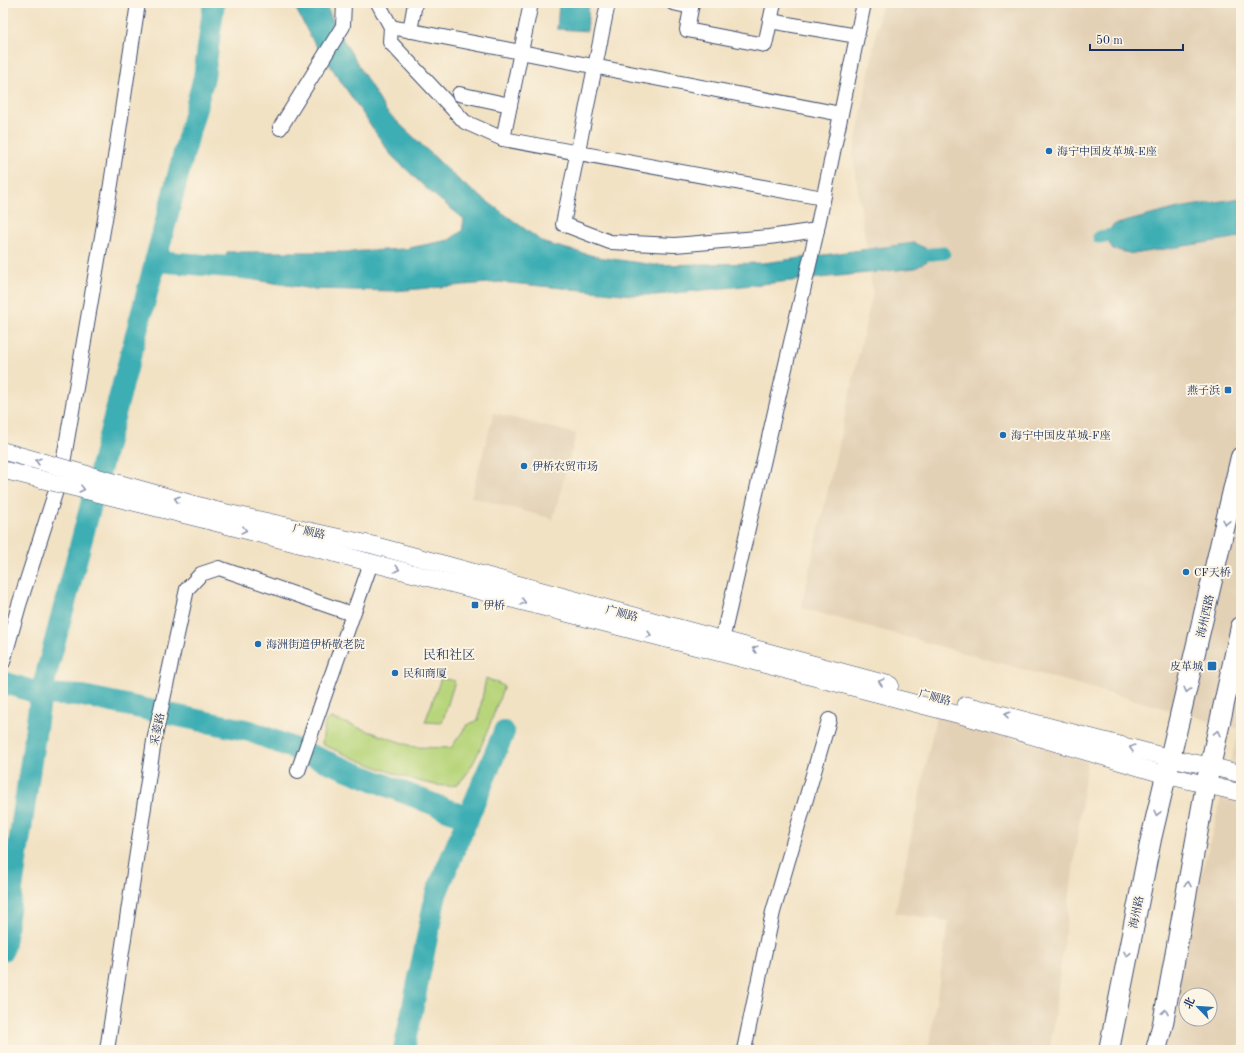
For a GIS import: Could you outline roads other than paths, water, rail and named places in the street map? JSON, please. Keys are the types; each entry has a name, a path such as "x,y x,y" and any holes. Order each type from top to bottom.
{"highway":[{"name":"海州西路","path":"1168,767 1241,457"},
{"path":"1156,1050 1163,1024 1206,785 1241,627"},
{"name":"海州路","path":"1108,1050 1149,847 1168,767"}],"main road":[{"name":"广顺路","path":"3,451 371,563 720,646"},
{"path":"3,470 210,515"},
{"name":"广顺路","path":"210,515 373,545 968,717 1168,767 1206,785 1241,793"},
{"name":"广顺路","path":"1168,767 1210,766 1241,774"}],"street":[{"path":"3,662 10,635 61,475 111,184 138,3"},
{"path":"280,128 343,26 344,3"},
{"path":"378,3 391,27 390,42 465,122 503,139 823,198"},
{"path":"410,31 415,3"},
{"path":"503,139 531,3"},
{"path":"608,3 563,224 610,242 675,245 769,237 816,235"},
{"path":"673,3 692,5 687,30 765,45 774,3"},
{"path":"720,646 816,235 864,3"},
{"path":"770,21 857,36"},
{"path":"391,27 841,114"},
{"path":"459,94 510,105"},
{"path":"298,771 312,727 371,563"},
{"name":"采菱路","path":"107,1050 154,741 187,589 200,574 219,568 352,614"},
{"path":"744,1050 773,912 829,720"}],"water":[{"path":"293,3 325,3 336,28 386,111 462,183 544,243 598,257 654,265 763,263 914,243 938,254 916,268 656,295 633,295 500,282 394,291 312,289 223,275 227,252 345,252 404,249 449,240 462,231 464,219 428,190 391,155 310,36"},
{"path":"559,3 589,3 587,31 557,29"},
{"path":"1241,198 1241,237 1133,254 1113,249 1105,237 1113,225 1178,208"}],"waterway":[{"path":"3,950 41,694 204,77 214,3"},
{"path":"1099,237 1120,234"},
{"path":"921,255 944,253"},
{"path":"155,261 254,269"},
{"path":"3,682 41,694 83,696 250,731 468,818"},
{"path":"404,1050 436,894 504,732"}],"place":[{"name":"海宁中国皮革城-E座","path":"1049,151"},
{"name":"燕子浜","path":"1228,390"},
{"name":"海宁中国皮革城-F座","path":"1003,435"},
{"name":"伊桥农贸市场","path":"524,466"},
{"name":"CF天桥","path":"1186,572"},
{"name":"伊桥","path":"475,605"},
{"name":"海洲街道伊桥敬老院","path":"258,644"},
{"name":"皮革城","path":"1212,666"},
{"name":"民和商厦","path":"395,673"}],"district":[{"name":"民和社区","path":"449,654"}]}
